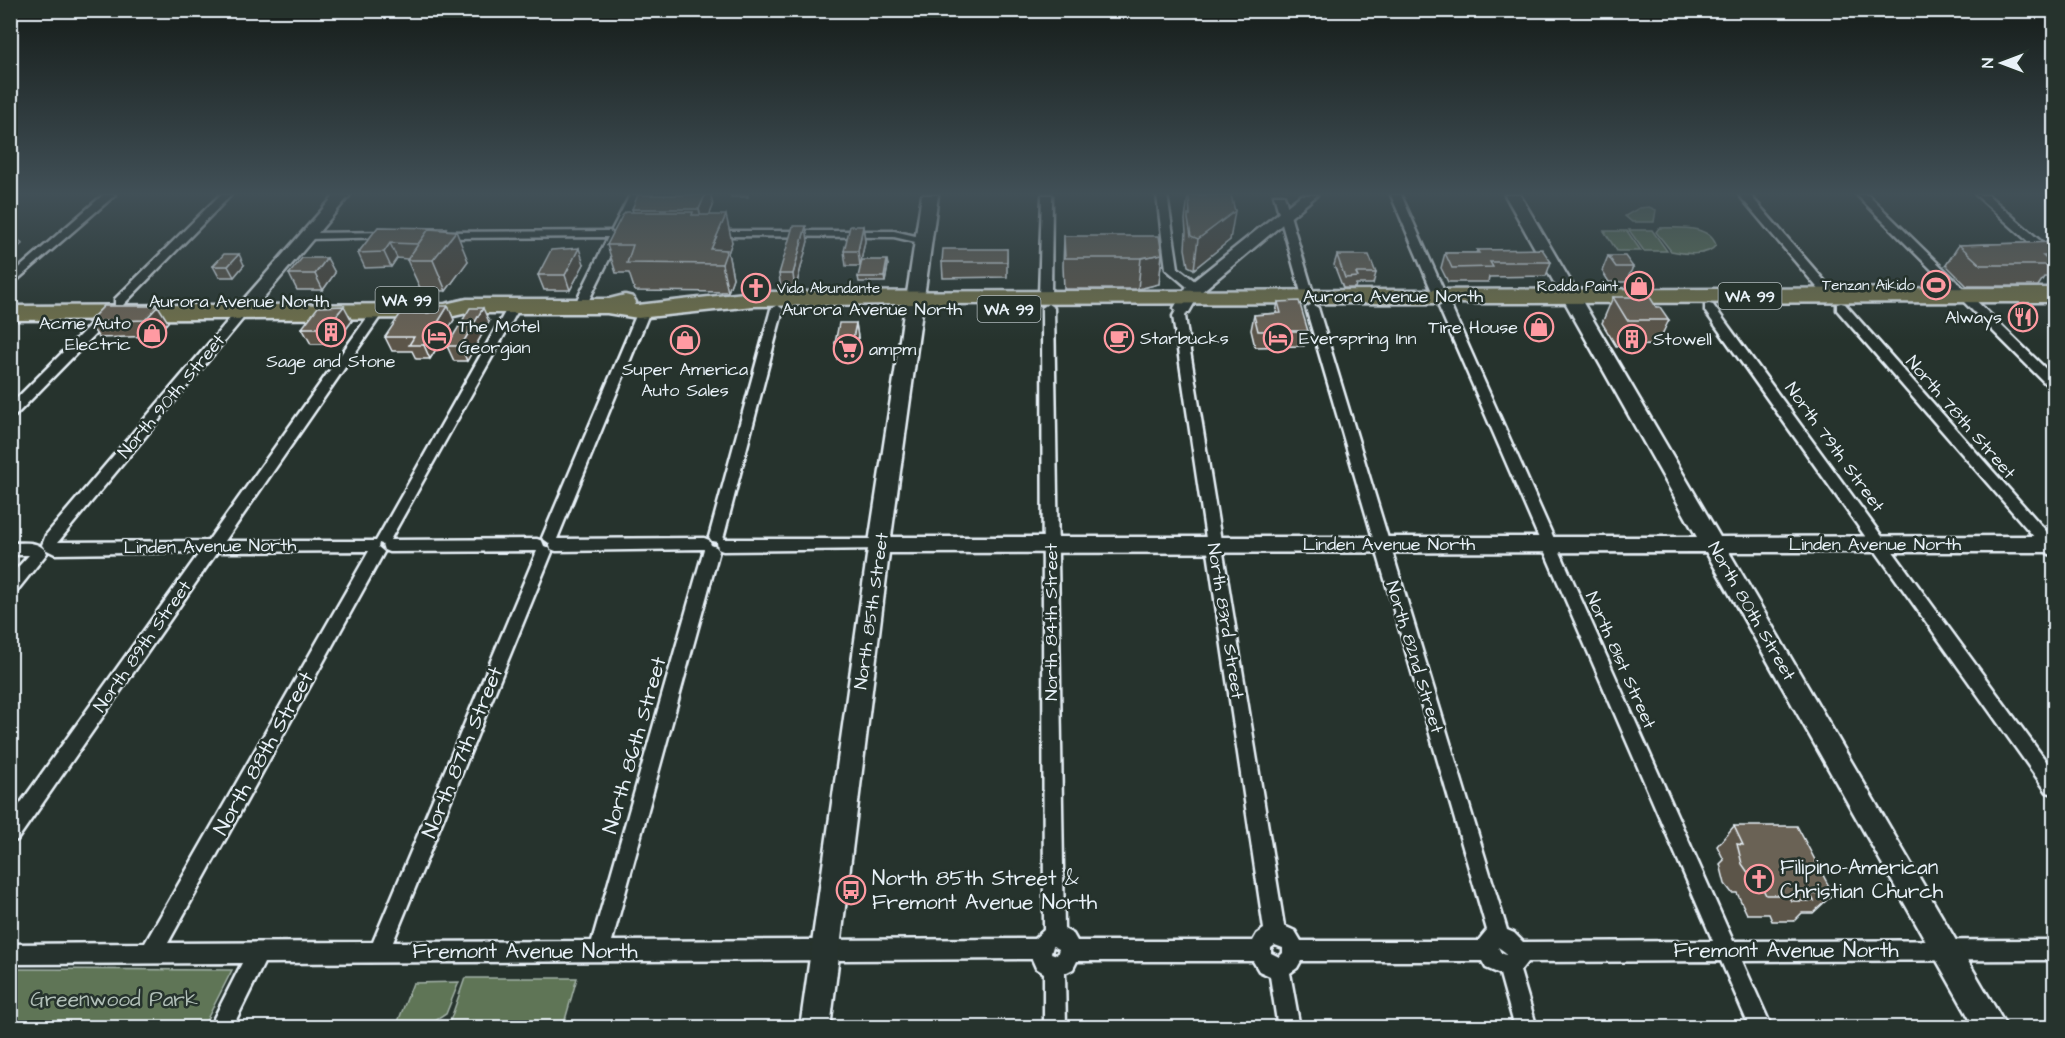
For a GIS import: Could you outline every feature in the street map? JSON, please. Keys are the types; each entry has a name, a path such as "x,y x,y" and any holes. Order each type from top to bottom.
{"highway":[{"name":"Aurora Avenue North","path":"1970,301 2055,295"},
{"name":"Aurora Avenue North","path":"733,305 753,298 1047,308 1190,297 1310,302 1970,301 2055,307"},
{"name":"Aurora Avenue North","path":"22,313 115,307 452,300 467,306"},
{"name":"Aurora Avenue North","path":"247,306 378,311 445,311 467,306 609,306 621,302 649,301 672,301 688,306"},
{"name":"Aurora Avenue North","path":"1573,303 1709,308 1836,301"},
{"name":"Aurora Avenue North","path":"10,304 88,302 115,307"},
{"path":"22,313 50,308 78,307 88,302"},
{"name":"Aurora Avenue North","path":"609,306 619,310 644,311 688,306 733,305 750,310 914,303"}],"street":[{"path":"10,283 55,243"},
{"path":"10,413 178,243"},
{"name":"North 90th Street","path":"10,588 301,243"},
{"path":"579,306 612,243"},
{"name":"North 85th Street","path":"815,1028 880,545 924,243"},
{"name":"North 84th Street","path":"1047,243 1051,544 1050,950 1055,1028"},
{"path":"1169,243 1172,269 1190,297 1253,243"},
{"name":"North 82nd Street","path":"1293,243 1381,544 1493,944"},
{"name":"North 81st Street","path":"1417,243 1761,1028"},
{"name":"North 80th Street","path":"1539,243 1992,1028"},
{"name":"North 78th Street","path":"1786,243 2053,546"},
{"path":"1911,243 2055,384"},
{"path":"2037,243 2055,259"},
{"name":"North 83rd Street","path":"1190,297 1179,316 1275,935"},
{"name":"North 88th Street","path":"150,954 515,305"},
{"name":"North 79th Street","path":"1709,308 2055,786"},
{"name":"North 86th Street","path":"599,951 714,544 777,309"},
{"name":"North 89th Street","path":"10,834 378,311"},
{"name":"North 87th Street","path":"379,952 644,311"},
{"name":"Linden Avenue North","path":"10,549 212,545 1214,543 2053,546"},
{"path":"1260,951 1265,939 1275,935 1289,942 1287,959 1289,1028"},
{"path":"1050,950 1064,939 1070,951 1260,951"},
{"path":"1260,951 1266,962 1512,943 1512,959 1526,1028"},
{"name":"Fremont Avenue North","path":"10,954 825,949 1050,950"},
{"name":"Fremont Avenue North","path":"1512,959 1726,950 2055,950"},
{"path":"220,1028 258,954"}],"green space":[{"path":"1612,243 1636,243 1641,251 1617,251"},
{"path":"1639,243 1662,243 1667,251 1644,251"},
{"path":"1665,243 1716,245 1702,253 1689,254 1671,251"},
{"name":"Greenwood Park","path":"10,969 232,970 203,1027 11,1028"},
{"path":"465,978 577,978 563,1027 448,1027"},
{"path":"459,982 446,1014 426,1027 396,1027 413,983"}],"building":[{"path":"365,243 390,243 384,252 358,253"},
{"path":"419,243 446,243 433,260 407,260"},
{"path":"713,243 711,249 727,250 722,264 627,263 633,245 607,245"},
{"path":"788,243 801,243 793,274 779,274"},
{"path":"846,243 860,243 858,251 844,251"},
{"path":"1064,243 1160,243 1162,254 1141,258 1065,258"},
{"path":"2055,243 2055,256 2043,256 2053,265 1981,265 1959,245"},
{"path":"579,248 565,275 538,275 551,250"},
{"path":"943,249 1007,249 1007,262 942,262"},
{"path":"1542,249 1551,262 1490,262 1493,267 1452,268 1445,253 1479,253 1477,250"},
{"path":"224,254 239,254 228,266 213,266"},
{"path":"1337,255 1369,255 1376,273 1356,273 1358,277 1345,278"},
{"path":"1608,256 1625,256 1633,267 1616,267"},
{"path":"302,258 327,258 315,274 289,274"},
{"path":"862,260 887,260 884,277 858,277"},
{"path":"1613,297 1650,297 1669,320 1627,320"},
{"path":"1299,301 1308,331 1258,331 1254,315 1281,313 1278,302"},
{"path":"104,306 158,306 145,320 88,322"},
{"path":"344,306 326,328 302,328 318,307"},
{"path":"434,306 448,306 424,345 409,345 414,337 385,337 401,313 429,313"},
{"path":"470,308 483,308 461,346 447,346"},
{"path":"839,323 856,323 852,343 835,343"},
{"path":"1734,826 1797,826 1833,894 1810,894 1814,901 1791,901 1788,895 1766,895 1755,874 1749,874 1742,864 1737,844 1743,845"}],"place":[{"name":"Tenzan Aikido","path":"1936,285"},
{"name":"Rodda Paint","path":"1639,286"},
{"name":"Vida Abundante","path":"756,288"},
{"name":"Always","path":"2023,317"},
{"name":"Tire House","path":"1539,327"},
{"name":"Sage and Stone","path":"331,332"},
{"name":"Acme Auto Electric","path":"152,333"},
{"name":"The Motel Georgian","path":"437,336"},
{"name":"Starbucks","path":"1119,338"},
{"name":"Everspring Inn","path":"1278,338"},
{"name":"Stowell","path":"1632,339"},
{"name":"Super America Auto Sales","path":"685,340"},
{"name":"ampm","path":"848,349"},
{"name":"Filipino-American Christian Church","path":"1759,879"},
{"name":"North 85th Street & Fremont Avenue North","path":"851,890"}]}
